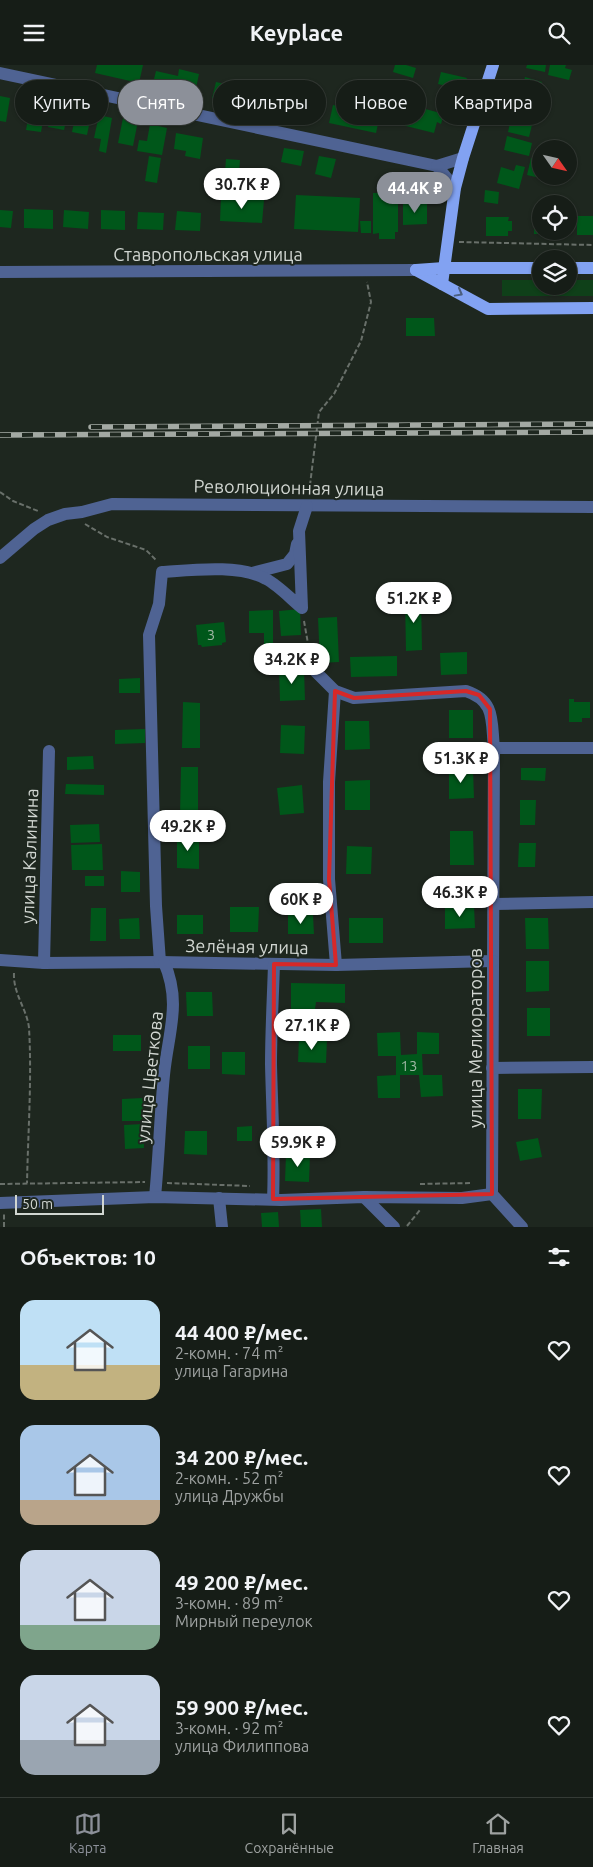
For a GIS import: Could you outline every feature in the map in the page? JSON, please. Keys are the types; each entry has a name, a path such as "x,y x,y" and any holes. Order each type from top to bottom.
{"main road":[{"path":"442,284 455,188 493,65"},
{"name":"Ставропольская улица","path":"416,270 444,268 532,268"},
{"path":"577,268 593,268"},
{"name":"Ставропольская улица","path":"416,270 488,309 593,308"}],"street":[{"path":"0,73 437,166 463,158"},
{"path":"437,166 455,188"},
{"name":"Ставропольская улица","path":"0,272 416,270"},
{"name":"Революционная улица","path":"0,558 34,529 48,520 65,514 112,505 593,507"},
{"path":"248,573 287,564 295,554 299,531 307,506"},
{"path":"299,531 302,608"},
{"path":"162,571 223,569 248,573 266,579 302,608"},
{"name":"улица Цветкова","path":"155,1197 164,1076 174,1005 169,974 162,962 156,906 149,635 159,604 162,571"},
{"path":"312,668 335,691 329,782 329,859 336,965"},
{"name":"улица Мелиораторов","path":"335,691 354,697 466,691 480,695 490,709 494,748 492,1194"},
{"path":"494,748 593,748"},
{"name":"улица Калинина","path":"44,963 49,751"},
{"path":"493,904 593,902"},
{"name":"Зелёная улица","path":"0,960 44,963 162,962 336,965 493,961"},
{"path":"273,1199 274,1156 271,1062 274,964"},
{"path":"492,1068 593,1067"},
{"path":"0,1203 155,1197 281,1200 364,1197 462,1197 492,1194 522,1227"},
{"path":"364,1197 394,1227"},
{"path":"219,1198 222,1227"}],"path":[{"path":"447,241 593,245"},
{"path":"307,506 320,412 334,394 361,341 370,302 364,270"},
{"path":"0,492 13,501 38,511"},
{"path":"65,514 107,537 146,550 158,563 162,571"},
{"path":"302,608 312,668"},
{"path":"15,961 13,983 28,1025 30,1054 27,1183"},
{"path":"0,1184 156,1182 254,1186"},
{"path":"411,1184 480,1183"},
{"path":"406,1227 432,1197"}],"highlighted area":[{"path":"335,691 354,698 466,691 479,695 490,709 492,1194 273,1199 274,964 336,965 329,879"}],"green space":[{"path":"502,280 532,280 532,295 577,295 577,280 593,280 593,296 502,296"}],"building":[{"path":"97,65 143,65 140,80 126,80 95,73"},
{"path":"395,65 406,65 416,68 413,78 393,72"},
{"path":"527,65 546,65 545,72 526,68"},
{"path":"550,65 566,65 565,68 572,70 569,80 548,75"},
{"path":"179,69 199,74 198,80 154,80 156,71 178,76"},
{"path":"441,72 467,78 466,80 439,80"},
{"path":"525,77 535,80 524,80"},
{"path":"0,96 10,98 6,122 0,121"},
{"path":"333,105 336,106 336,124 329,123"},
{"path":"426,109 436,112 434,133 402,125 426,125"},
{"path":"108,117 112,118 106,153 99,151 101,139 94,138 97,125 108,125"},
{"path":"27,125 42,125 41,132 26,130"},
{"path":"48,125 65,125 64,130 48,127"},
{"path":"73,125 89,125 87,135 72,132"},
{"path":"122,125 137,125 133,146 118,143"},
{"path":"150,125 167,128 162,155 137,151 139,140 147,141"},
{"path":"338,125 378,125 376,133"},
{"path":"509,125 532,125 529,137 508,132"},
{"path":"176,133 203,138 200,159 185,156 186,151 174,149"},
{"path":"507,136 532,143 529,156 504,150"},
{"path":"284,148 304,151 301,166 281,162"},
{"path":"149,156 161,158 157,183 145,181"},
{"path":"319,156 336,159 331,178 315,174"},
{"path":"531,158 532,176 527,175"},
{"path":"226,159 240,160 237,197 223,196"},
{"path":"516,165 525,167 519,189 497,183 501,167 514,171"},
{"path":"485,190 499,192 498,204 484,202"},
{"path":"401,192 400,202 398,202 398,232 395,232 395,239 379,239 379,233 373,234 373,193"},
{"path":"296,195 360,198 358,232 294,229"},
{"path":"221,197 264,200 262,223 220,221"},
{"path":"403,204 427,204 427,224 403,225"},
{"path":"24,209 53,210 53,229 24,228"},
{"path":"0,210 13,211 11,228 0,227"},
{"path":"64,210 89,212 88,229 63,227"},
{"path":"101,210 125,211 125,230 101,229"},
{"path":"177,211 201,213 200,231 175,230"},
{"path":"138,212 164,213 163,230 137,229"},
{"path":"577,216 593,216 593,235 577,235"},
{"path":"486,217 509,217 508,221 512,221 512,231 508,231 508,236 486,236"},
{"path":"360,221 371,221 371,233 361,233"},
{"path":"406,318 434,318 435,336 406,336"},
{"path":"421,597 422,650 406,651 405,598"},
{"path":"300,609 301,635 281,636 279,611"},
{"path":"273,610 273,657 264,657 264,633 249,633 249,611"},
{"path":"337,617 339,662 320,663 318,618"},
{"path":"224,622 226,642 222,643 222,645 202,647 198,645 196,625"},
{"path":"467,652 467,674 441,675 440,653"},
{"path":"397,656 397,676 351,677 350,657"},
{"path":"279,669 304,669 305,700 280,701"},
{"path":"140,678 140,693 119,693 119,679"},
{"path":"569,699 574,699 574,702 590,702 590,718 582,718 582,722 569,722"},
{"path":"183,702 200,703 200,748 182,748"},
{"path":"449,710 473,710 473,738 449,738"},
{"path":"345,721 369,721 370,749 345,750"},
{"path":"281,725 305,726 304,754 280,753"},
{"path":"145,729 145,743 115,744 115,730"},
{"path":"93,756 94,769 67,770 67,757"},
{"path":"181,767 198,767 198,816 180,816"},
{"path":"521,768 546,768 545,781 521,780"},
{"path":"449,769 473,769 474,798 449,799"},
{"path":"370,780 370,810 345,810 345,781"},
{"path":"66,784 104,785 104,795 65,794"},
{"path":"302,785 304,813 280,815 277,788"},
{"path":"520,800 536,800 535,825 520,825"},
{"path":"99,824 100,842 71,843 70,825"},
{"path":"450,831 473,831 474,865 450,865"},
{"path":"177,835 199,835 199,869 177,868"},
{"path":"519,843 536,843 535,867 518,867"},
{"path":"102,844 103,870 72,870 71,845"},
{"path":"347,846 372,847 371,874 346,874"},
{"path":"121,871 140,872 140,892 121,892"},
{"path":"85,876 104,876 104,886 85,886"},
{"path":"474,906 475,928 445,929 445,907"},
{"path":"230,907 259,907 258,932 230,932"},
{"path":"91,908 106,908 106,941 90,941"},
{"path":"177,915 203,915 203,934 177,934"},
{"path":"288,915 313,915 314,934 288,934"},
{"path":"139,918 140,939 120,939 119,919"},
{"path":"349,918 383,918 383,943 349,943"},
{"path":"525,918 548,918 549,949 526,949"},
{"path":"526,961 549,961 549,991 526,992"},
{"path":"291,983 345,984 345,1003 316,1002 315,1009 291,1009"},
{"path":"186,992 212,992 213,1016 187,1016"},
{"path":"527,1008 550,1008 550,1036 527,1036"},
{"path":"400,1032 401,1055 417,1054 417,1032 439,1033 439,1054 422,1054 423,1075 442,1075 443,1096 421,1097 419,1075 400,1075 400,1098 378,1098 377,1076 396,1075 396,1056 378,1056 377,1033"},
{"path":"113,1035 141,1035 141,1051 113,1051"},
{"path":"299,1038 327,1039 326,1063 298,1062"},
{"path":"188,1046 210,1046 210,1069 188,1069"},
{"path":"222,1052 245,1052 245,1075 222,1074"},
{"path":"518,1089 542,1089 541,1119 518,1119"},
{"path":"143,1098 143,1121 122,1121 122,1099"},
{"path":"143,1124 144,1148 125,1149 124,1125"},
{"path":"252,1126 252,1141 237,1141 237,1127"},
{"path":"185,1131 207,1131 207,1155 184,1154"},
{"path":"538,1138 542,1157 520,1161 516,1142"},
{"path":"286,1155 310,1155 309,1182 285,1181"},
{"path":"321,1209 322,1227 301,1227 300,1210"},
{"path":"278,1212 279,1227 262,1227 261,1213"}],"railway":[{"path":"91,427 593,424"},
{"path":"0,435 593,432"}]}
